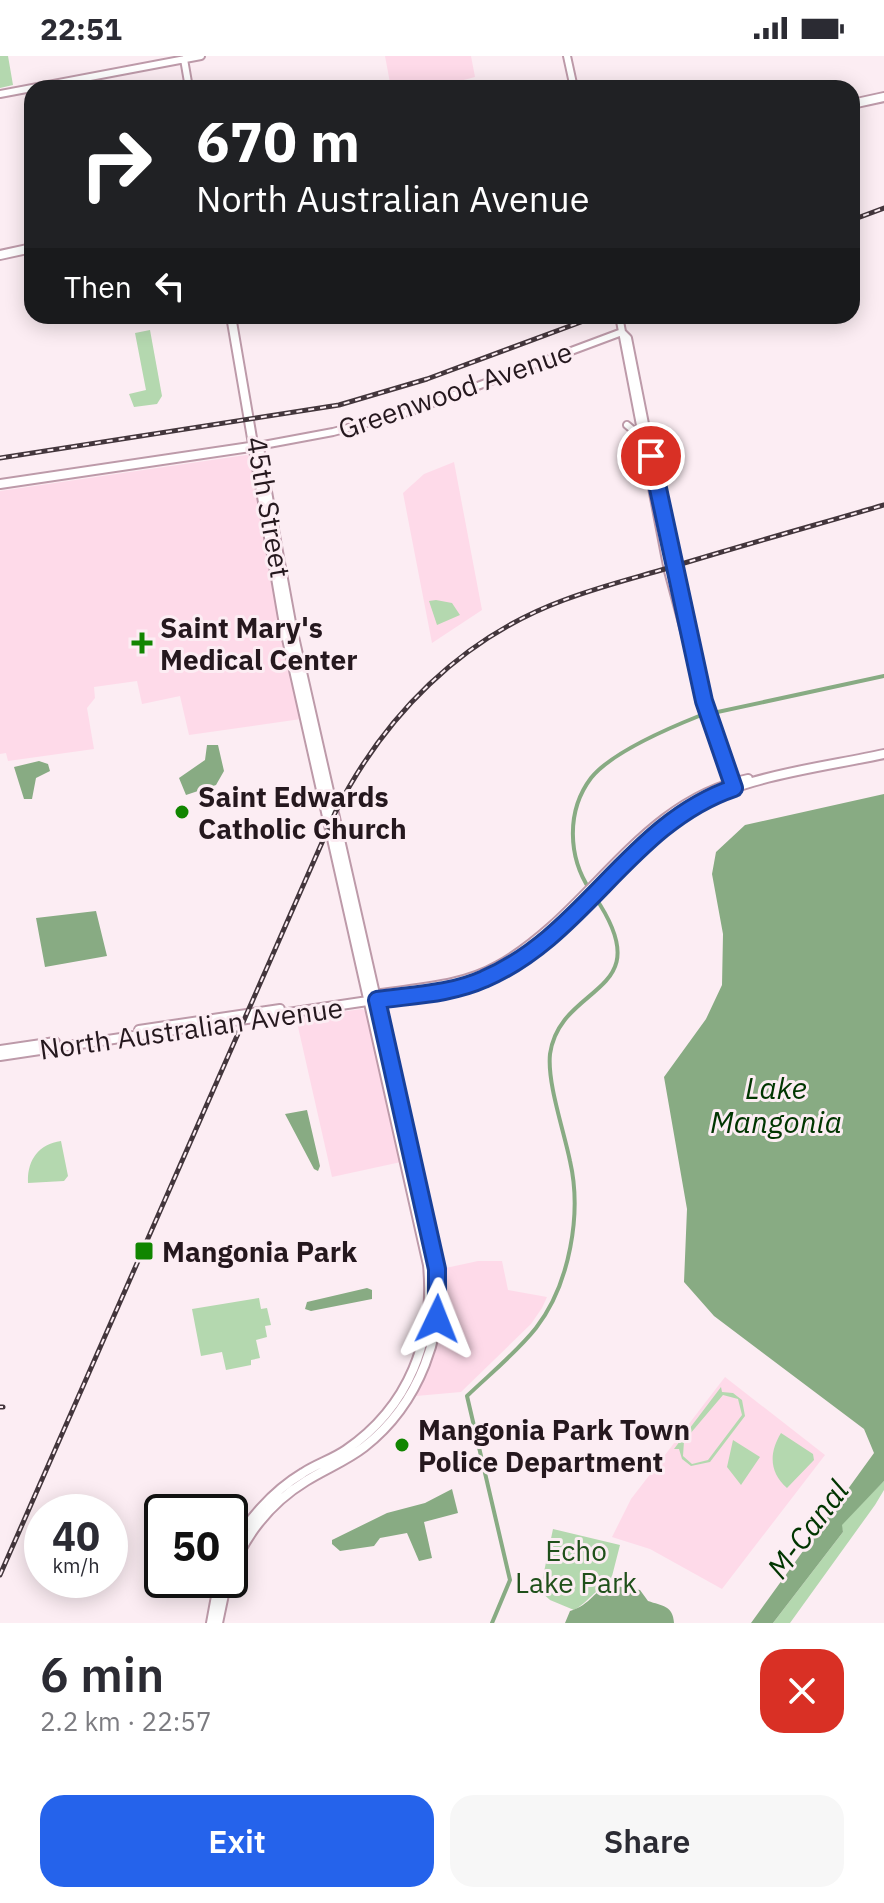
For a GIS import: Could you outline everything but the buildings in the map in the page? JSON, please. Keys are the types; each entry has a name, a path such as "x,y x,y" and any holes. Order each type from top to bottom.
{"main road":[{"path":"860,102 884,97"},
{"path":"4,254 24,251"},
{"name":"45th Street","path":"232,324 256,446 285,630 437,1269 437,1315 430,1351 414,1390 388,1424 360,1450 303,1483 274,1505 248,1537"},
{"name":"Greenwood Avenue","path":"0,484 256,446"},
{"name":"North Australian Avenue","path":"0,1053 373,998 449,990 486,979 547,940 663,826 696,804 731,786 884,751"},
{"name":"45th Street","path":"248,1525 284,1487 345,1451 382,1420 402,1395 424,1342 430,1309 428,1265 373,998"},
{"path":"213,1622 216,1598"},
{"path":"213,1622 221,1598"}],"street":[{"path":"74,80 201,56"},
{"path":"567,56 572,80"},
{"path":"184,59 188,80"},
{"path":"0,94 24,89"},
{"path":"620,324 705,704 731,786"},
{"path":"622,332 628,338 642,410 647,466 678,618 698,692 705,704"},
{"name":"Greenwood Avenue","path":"256,446 333,432 408,412 622,332"},
{"path":"642,410 653,415"},
{"path":"627,425 659,450"},
{"path":"637,462 647,466"}],"shaded area":[{"path":"385,56 471,56 475,77 464,80 390,80"},
{"name":"Saint Mary's Medical Center","path":"250,456 276,604 301,719 189,735 180,696 142,704 137,681 94,687 95,698 87,708 94,749 8,761 6,753 0,754 0,491"},
{"path":"454,462 482,610 432,643 403,493 424,474"},
{"path":"362,1009 368,1013 401,1162 332,1177 296,1018"},
{"path":"478,1261 502,1261 508,1290 547,1297 542,1308 531,1324 461,1392 416,1396 438,1339 441,1269"},
{"path":"725,1377 825,1455 722,1589 650,1549 612,1537 631,1499"}],"green space":[{"path":"0,56 8,56 13,85 0,88"},
{"path":"150,330 162,396 157,404 134,407 129,394 146,390 135,333"},
{"path":"429,601 452,603 460,615 437,625"},
{"path":"61,1141 68,1176 64,1181 28,1183 36,1155 46,1146"},
{"path":"259,1298 261,1309 267,1308 271,1325 265,1326 267,1337 256,1340 260,1358 251,1360 251,1365 226,1370 222,1352 201,1356 192,1309"},
{"path":"721,1387 722,1392 733,1393 742,1400 745,1416 710,1462 691,1466 682,1459 679,1449 674,1449","holes":["723,1395 738,1399 742,1415 708,1460 692,1464 683,1456 684,1441"]},
{"path":"781,1433 813,1454 814,1460 787,1488 777,1475 773,1462 774,1448"},
{"path":"733,1440 760,1457 741,1485 727,1467"},
{"path":"884,1481 884,1490 875,1505 790,1623 773,1623 843,1532 841,1525"},
{"name":"Echo Lake Park","path":"553,1529 620,1545 610,1584 574,1610 550,1600 540,1591"}],"water":[{"path":"207,745 218,745 224,771 216,785 186,795 179,778 205,760"},
{"path":"39,761 48,764 50,771 36,778 32,799 24,799 14,767"},
{"name":"Lake Mangonia","path":"884,794 884,1481 842,1525 843,1532 773,1623 751,1623 874,1453 864,1429 714,1316 684,1282 687,1209 664,1077 706,1019 722,985 723,934 712,874 716,852 745,825"},
{"path":"96,911 107,956 45,967 36,918"},
{"path":"307,1110 320,1166 318,1171 314,1169 285,1114"},
{"path":"367,1288 372,1290 372,1299 311,1311 305,1309 307,1302"},
{"path":"452,1489 458,1513 424,1522 432,1558 419,1561 407,1533 380,1538 374,1546 340,1551 332,1544 332,1540 387,1513 425,1503"},
{"path":"610,1585 640,1590 648,1601 669,1609 674,1623 565,1623 570,1611"}],"waterway":[{"path":"590,890 577,863 574,819 577,805 591,778 612,759 699,716 884,676"},
{"path":"492,1623 510,1580 467,1396 536,1328 548,1310 565,1270 575,1203 567,1149 553,1093 550,1054 558,1031 571,1013 613,971 618,953 613,929 595,897"}],"railway":[{"path":"860,217 884,208"},
{"path":"0,458 339,405 427,379 575,324"},
{"path":"0,1575 335,813 377,744 402,713 429,684 459,659 527,616 564,600 884,505"}],"place":[{"name":"Saint Mary's Medical Center","path":"142,643"},
{"name":"Saint Edwards Catholic Church","path":"182,812"},
{"name":"Mangonia Park","path":"144,1251"},
{"name":"Mangonia Park Town Police Department","path":"402,1445"}],"route":[{"path":"437,1319 437,1269 377,1000 460,988 505,968 573,918 663,826 696,804 734,788 704,701 651,456"}],"water label":[{"name":"M-Canal","path":"807,1529"}]}
